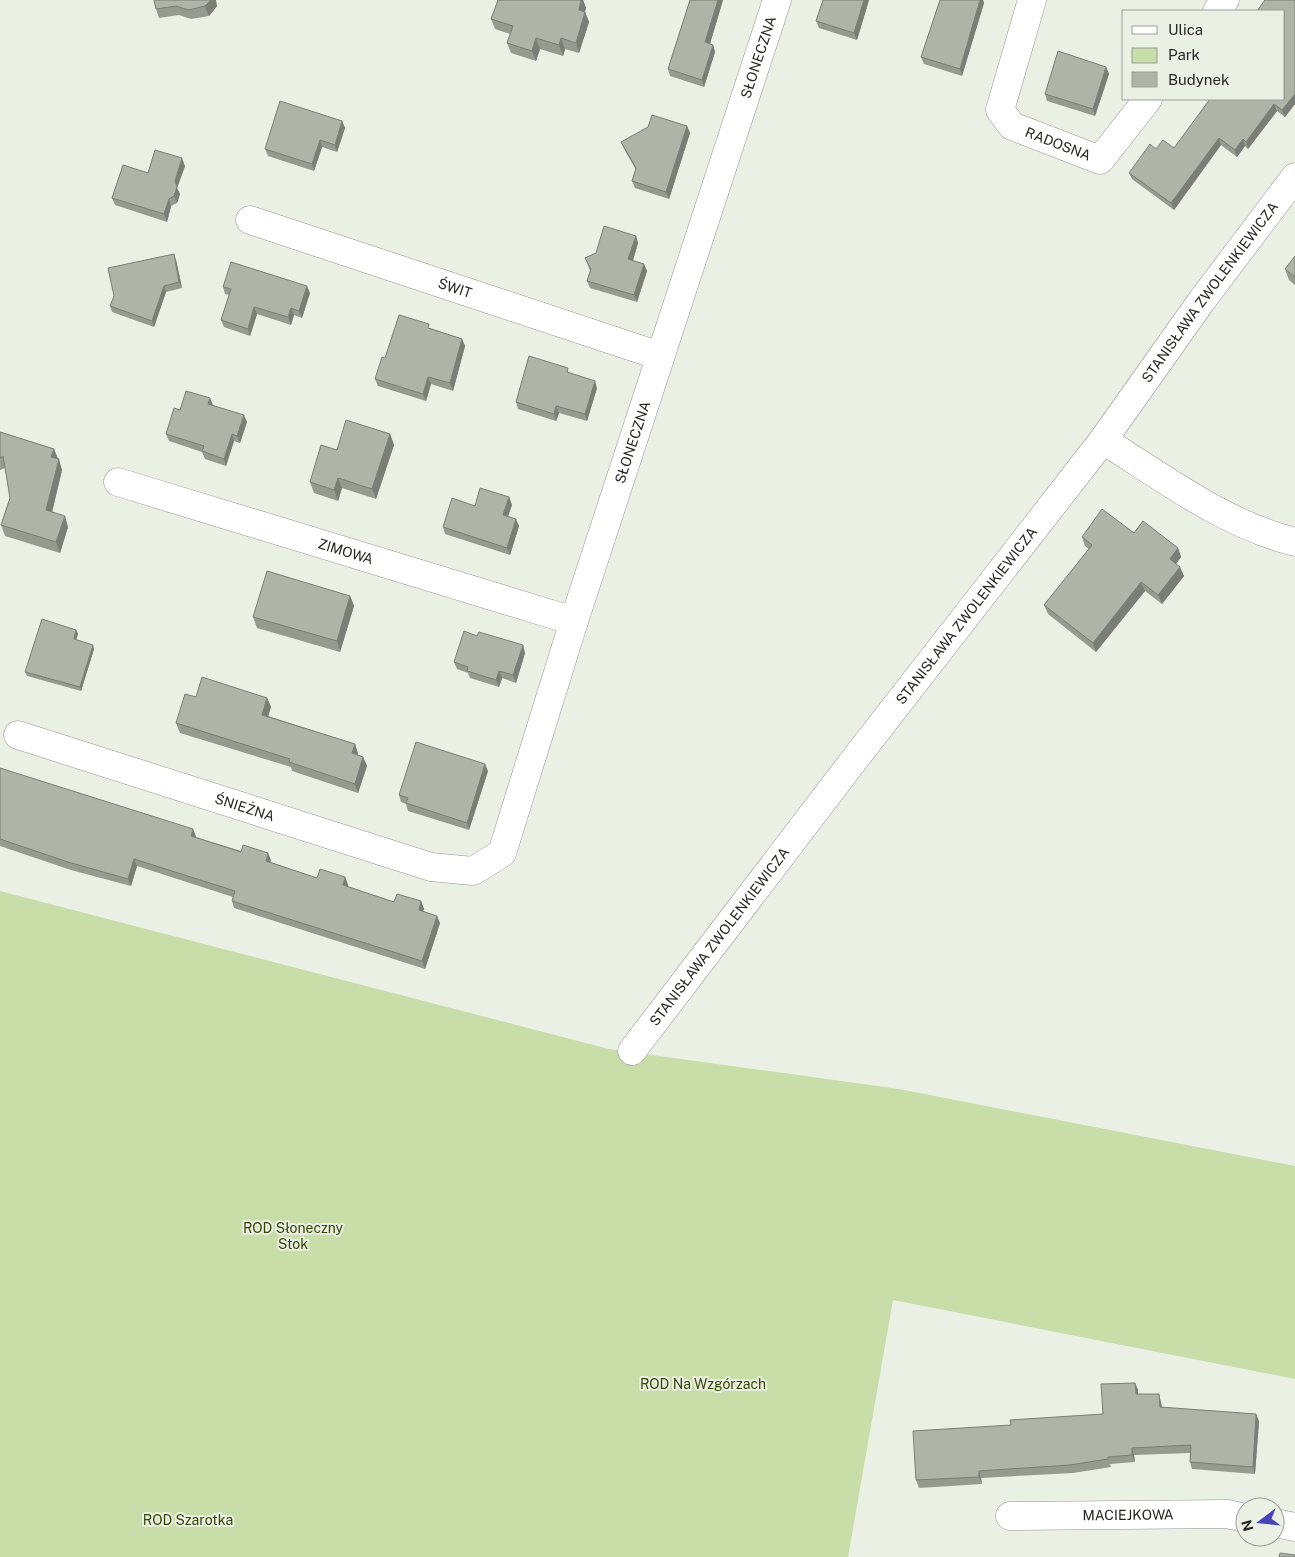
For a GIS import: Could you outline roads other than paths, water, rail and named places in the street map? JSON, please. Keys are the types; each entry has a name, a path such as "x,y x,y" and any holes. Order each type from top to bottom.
{"street":[{"name":"SŁONECZNA","path":"473,871 502,853 574,621 777,0"},
{"name":"RADOSNA","path":"1032,0 1000,110 1012,126 1100,160 1147,100"},
{"path":"1217,10 1225,0"},
{"name":"STANISŁAWA ZWOLENKIEWICZA","path":"632,1052 854,760 1103,440 1200,303 1295,177"},
{"name":"ŚWIT","path":"250,220 660,356"},
{"path":"1103,440 1221,515 1270,536 1295,542"},
{"name":"ZIMOWA","path":"118,482 574,621"},
{"name":"ŚNIEŻNA","path":"18,735 431,867 473,871"},
{"name":"MACIEJKOWA","path":"1010,1516 1227,1514 1235,1516"}],"park label":[{"name":"ROD Słoneczny Stok","path":"293,1236"},
{"name":"ROD Na Wzgórzach","path":"703,1384"},
{"name":"ROD Szarotka","path":"188,1520"}]}
